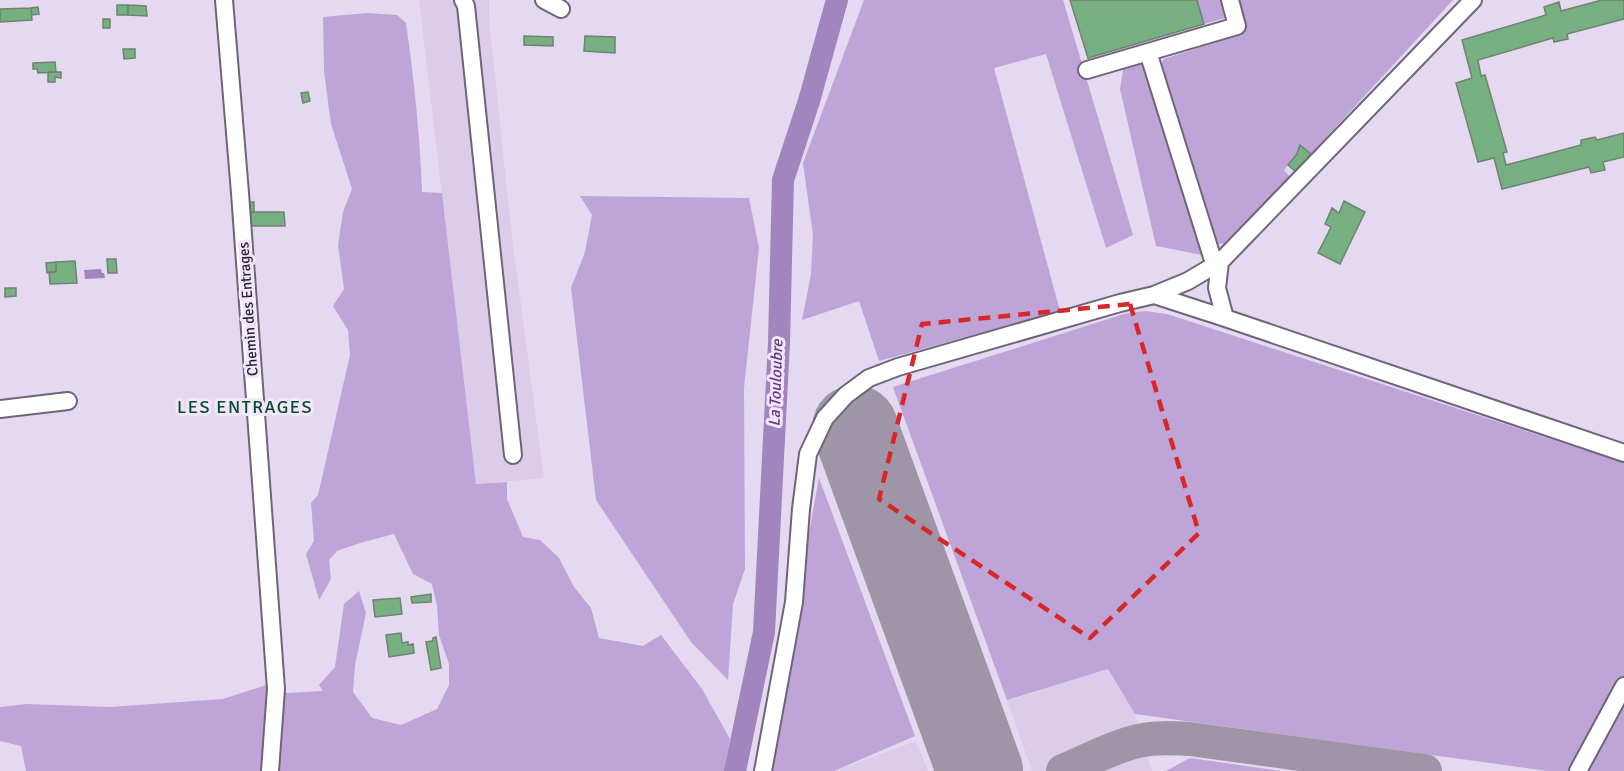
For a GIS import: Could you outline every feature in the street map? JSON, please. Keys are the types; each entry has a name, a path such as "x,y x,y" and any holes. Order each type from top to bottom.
{"street":[{"name":"Chemin des Entrages","path":"224,0 276,689 270,771"},
{"path":"463,0 466,6 513,455"},
{"path":"544,0 561,9"},
{"path":"1087,70 1237,27 1230,0"},
{"path":"763,771 794,602 801,508 808,454 825,418 846,395 869,378 898,367 1154,295 1188,281 1220,262 1473,0"},
{"path":"1148,52 1212,257 1220,262"},
{"path":"1220,262 1217,288 1224,318"},
{"path":"1154,295 1624,453"},
{"path":"0,409 68,401"},
{"path":"1578,771 1624,686"}],"highlighted area":[{"path":"1130,304 1199,533 1090,638 879,499 922,324"}],"shaded area":[{"path":"419,0 489,0 489,19 512,237 544,478 476,484"},
{"path":"864,0 1063,0 1133,235 1106,248 1046,54 994,68 1060,311 879,361 859,301 802,320 811,274 813,235 803,163"},
{"path":"1197,0 1220,0 1225,18 1204,24"},
{"path":"1239,0 1453,0 1311,154 1300,145 1297,154 1284,170 1292,179 1229,243 1218,244 1212,240 1160,65 1164,59 1238,35 1244,22"},
{"path":"367,13 397,15 406,23 420,149 422,192 442,193 476,484 507,482 507,499 523,537 540,540 559,558 574,587 591,608 599,638 643,646 661,635 702,689 730,739 724,771 26,771 21,746 0,741 0,707 27,704 110,707 223,699 266,685 287,693 323,691 319,685 335,667 344,604 359,591 366,613 355,665 353,692 372,718 401,725 437,709 449,685 449,664 439,635 437,606 432,584 413,574 394,534 337,551 329,560 331,579 319,600 306,554 314,541 311,503 318,495 350,355 348,330 333,306 344,289 338,245 343,212 352,189 331,124 324,71 323,17"},
{"path":"1148,52 1212,257 1156,246 1120,89 1125,59"},
{"path":"580,196 749,198 759,248 744,388 745,569 733,604 728,680 691,642 596,500 571,288 585,252 592,215"},
{"path":"101,269 105,278 85,279 84,270"},
{"path":"1145,311 1167,314 1624,463 1624,771 1548,771 1135,714 1108,669 1007,700 893,387 1124,314"},
{"path":"819,478 915,736 834,771 766,771"},
{"path":"1109,669 1135,714 1152,771 1032,771 1007,700"},
{"path":"916,741 928,771 834,771"},
{"path":"1190,758 1281,771 1166,771"}],"building":[{"path":"1070,0 1197,0 1204,24 1088,58"},
{"path":"1602,0 1624,0 1624,19 1567,34 1568,39 1554,42 1553,38 1478,60 1481,76 1485,75 1507,152 1503,153 1506,165 1581,145 1581,140 1595,137 1597,140 1624,133 1624,157 1603,162 1605,170 1591,173 1589,167 1502,189 1494,158 1478,162 1456,83 1472,78 1462,40 1546,15 1544,7 1559,2 1561,11"},
{"path":"117,5 128,5 128,15 117,15"},
{"path":"128,5 146,6 147,16 128,15"},
{"path":"38,7 39,14 32,15 31,8"},
{"path":"31,8 32,20 0,22 0,9"},
{"path":"103,19 110,19 110,28 103,28"},
{"path":"524,36 553,37 553,46 524,45"},
{"path":"585,36 615,37 615,53 584,51"},
{"path":"123,49 135,49 135,58 124,59"},
{"path":"55,62 56,72 38,73 37,69 33,69 33,63"},
{"path":"48,72 61,72 61,78 55,77 55,82 48,82"},
{"path":"308,92 310,101 303,103 301,93"},
{"path":"1300,145 1311,154 1296,172 1288,165 1297,154"},
{"path":"1344,201 1365,212 1340,264 1318,253 1331,227 1325,224 1332,208 1339,213"},
{"path":"245,202 254,202 254,212 246,213"},
{"path":"284,212 285,226 246,226 246,213"},
{"path":"107,259 116,259 117,273 108,273"},
{"path":"75,261 77,283 50,284 49,272 56,272 56,262"},
{"path":"56,262 56,272 47,273 46,263"},
{"path":"5,288 16,288 16,296 5,297"},
{"path":"431,594 431,602 412,603 411,597"},
{"path":"400,598 402,614 375,617 373,600"},
{"path":"401,633 402,643 413,644 414,653 389,657 386,635"},
{"path":"436,637 441,668 431,670 426,642 433,641"}],"waterway":[{"name":"La Touloubre","path":"735,771 764,632 779,342 783,180 809,101 837,0"}],"taxiway":[{"path":"1063,771 1109,750 1144,740 1164,738 1190,739 1425,771"}],"runway":[{"path":"855,428 980,771"}],"district":[{"name":"LES ENTRAGES","path":"245,407"}]}
